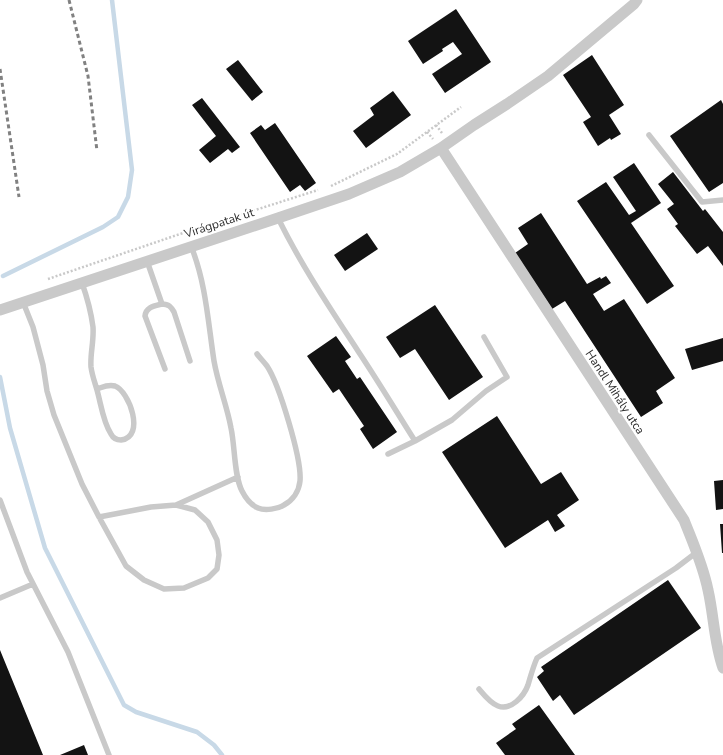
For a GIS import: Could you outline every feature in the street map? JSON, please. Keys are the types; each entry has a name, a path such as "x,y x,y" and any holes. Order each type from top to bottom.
{"street":[{"name":"Virágpatak út","path":"0,310 349,194 400,172 441,148 548,76 636,1"},
{"name":"Handl Mihály utca","path":"441,148 684,520 698,552 708,590 719,657 723,668"}],"lane":[{"path":"649,135 702,202 723,200"},
{"path":"278,218 290,243 328,307 358,351 415,441"},
{"path":"191,246 198,263 207,302 215,366 231,428 241,490 249,502 258,508 280,508 290,502 297,493 300,482 300,470 287,416 267,366 257,354"},
{"path":"146,261 162,304"},
{"path":"82,282 90,307 93,328 91,369 105,419 111,434 115,439 120,440 127,438 133,432 135,426 122,391 116,386 108,385 97,389"},
{"path":"23,302 33,328 54,415 82,484 99,517 126,566 144,580 164,589 184,588 208,578 217,569 219,555 216,540 208,522 195,510 176,505 151,507 99,517"},
{"path":"165,369 145,316 146,311 149,308 162,304 167,304 171,307 190,361"},
{"path":"388,454 452,420 486,391 507,377 484,337"},
{"path":"176,505 238,477"},
{"path":"0,500 27,572 68,652 109,755"},
{"path":"479,689 491,702 498,706 509,706 517,701 525,689 537,658 676,568 698,552"},
{"path":"0,598 33,584"}],"path":[{"path":"328,187 397,154 461,106"},
{"path":"46,280 180,234 321,189"}],"building":[{"path":"456,9 491,62 445,93 432,74 462,54 453,42 442,49 443,51 423,64 408,41"},
{"path":"592,55 624,105 609,115 621,134 611,140 610,138 598,146 583,122 591,117 563,75"},
{"path":"238,60 263,92 252,101 226,69"},
{"path":"393,91 411,115 366,148 353,131 374,115 370,108"},
{"path":"202,98 240,147 232,153 228,149 210,163 199,150 216,136 192,105"},
{"path":"721,100 723,104 723,183 709,192 670,136"},
{"path":"275,123 316,183 305,191 300,185 290,192 250,133 261,125 265,130"},
{"path":"634,163 661,203 631,223 674,286 647,304 577,201 606,182 629,215 636,211 613,177"},
{"path":"673,172 703,211 705,209 723,232 723,266 708,246 697,254 675,226 678,224 667,209 674,204 658,184"},
{"path":"541,213 587,284 600,277 601,279 606,276 611,283 593,294 604,311 624,299 675,378 656,391 663,403 641,417 565,301 552,309 515,253 528,244 518,228"},
{"path":"367,233 378,249 345,271 334,255"},
{"path":"435,305 483,377 449,400 415,349 400,358 386,337"},
{"path":"336,336 351,357 345,361 357,379 360,377 397,432 373,449 360,429 364,426 339,389 333,393 307,356"},
{"path":"723,338 723,361 692,370 685,349"},
{"path":"497,416 541,484 561,472 579,500 557,515 565,526 555,532 548,520 505,548 442,452"},
{"path":"723,480 723,509 716,510 714,481"},
{"path":"720,524 723,524 723,553 722,553"},
{"path":"668,580 701,628 574,715 560,695 553,701 537,677 544,671 541,667"},
{"path":"0,650 43,755 0,755"},
{"path":"539,705 575,755 505,755 496,743 516,729 512,724"},
{"path":"84,745 88,755 60,755"}],"waterway":[{"path":"3,276 103,227 118,217 128,197 132,170 112,0"},
{"path":"0,377 10,428 45,548 124,705 136,712 197,732 214,745 222,755"}],"railway":[{"path":"69,0 88,76 97,151"},
{"path":"0,69 19,197"}]}
